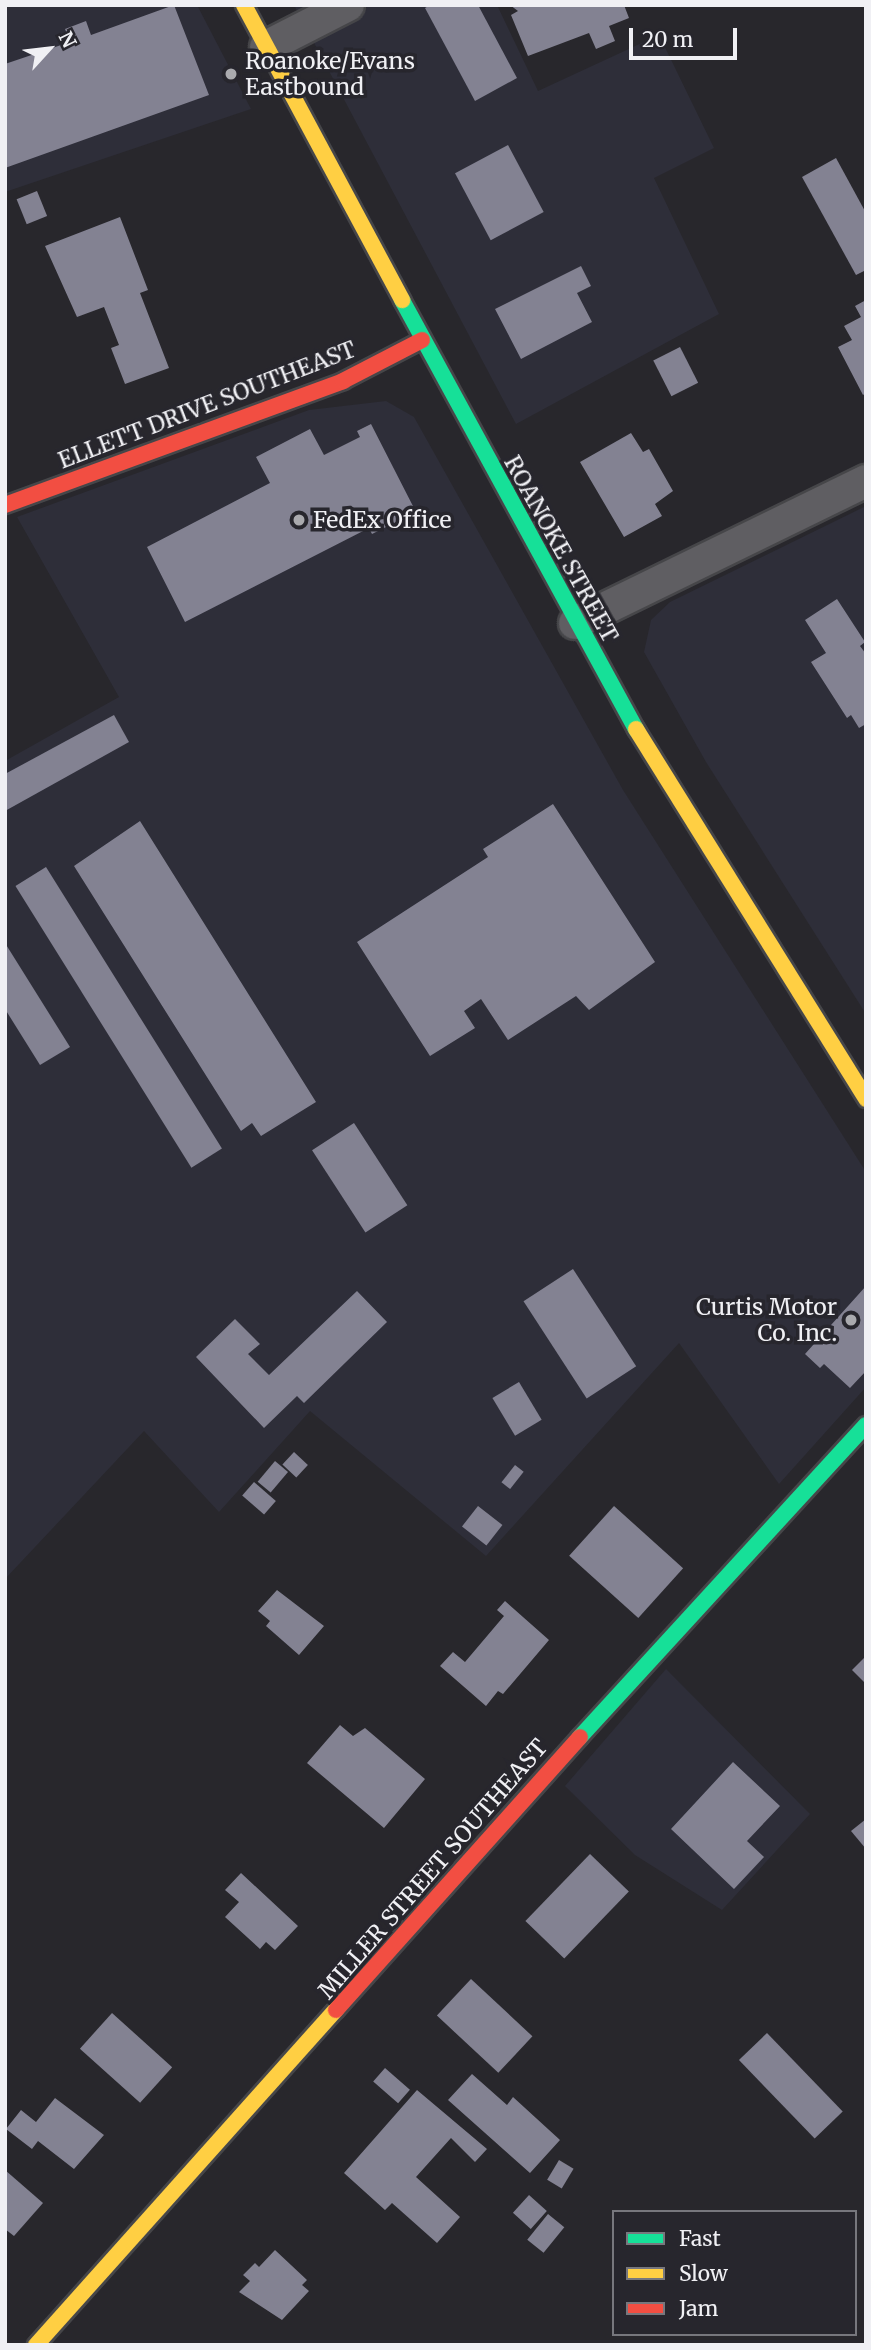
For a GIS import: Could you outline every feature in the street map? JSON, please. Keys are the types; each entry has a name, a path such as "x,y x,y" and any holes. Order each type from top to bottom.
{"street":[{"name":"ROANOKE STREET","path":"244,5 575,623 640,737 866,1099"},
{"path":"266,47 348,5"},
{"name":"ELLETT DRIVE SOUTHEAST","path":"5,505 343,381 422,340"},
{"path":"575,623 866,481"},
{"name":"MILLER STREET SOUTHEAST","path":"36,2345 744,1553 866,1425"}],"shaded area":[{"path":"5,5 197,5 251,109 5,192"},
{"path":"294,5 497,5 538,91 659,35 714,148 654,178 719,314 516,424"},
{"path":"386,401 414,417 623,790 866,1172 866,1387 779,1484 679,1343 486,1556 310,1411 219,1512 144,1431 5,1579 5,761 119,697 17,517 309,410"},
{"path":"866,506 866,1014 706,762 644,652 651,620 670,602"},
{"path":"666,1669 810,1814 722,1910 635,1855 565,1786"}],"building":[{"path":"174,5 209,95 5,168 5,64 70,42 65,29 86,21 91,35"},
{"path":"430,5 478,5 517,78 475,101 425,8"},
{"path":"510,5 624,5 629,18 609,26 615,41 596,49 589,33 528,56 511,15 518,11"},
{"path":"508,145 544,212 491,240 455,173"},
{"path":"836,158 866,213 866,270 856,275 802,177"},
{"path":"37,191 47,216 27,224 17,199"},
{"path":"120,217 148,290 140,293 169,368 125,384 111,348 119,345 104,307 77,317 45,246"},
{"path":"581,266 591,286 577,293 592,322 521,359 495,309"},
{"path":"866,300 866,393 863,395 838,347 852,340 844,326 861,317 855,306"},
{"path":"680,347 698,383 671,396 653,361"},
{"name":"FedEx Office","path":"371,424 416,512 372,534 369,528 185,622 147,547 270,483 256,457 310,429 324,455 360,437 357,431"},
{"path":"631,433 643,452 649,449 673,491 655,504 662,516 624,537 580,462"},
{"path":"837,599 865,642 860,646 866,654 866,724 859,728 851,715 847,718 811,662 826,653 805,620"},
{"path":"114,715 129,742 5,811 5,774"},
{"path":"553,804 655,962 589,1010 576,996 508,1040 481,999 464,1011 475,1028 430,1056 357,942 488,857 483,849"},
{"path":"140,821 316,1102 261,1136 252,1123 241,1131 74,866"},
{"path":"46,867 222,1149 191,1168 15,886"},
{"path":"5,943 70,1047 40,1065 5,1009"},
{"path":"354,1123 407,1205 365,1232 312,1150"},
{"path":"573,1269 636,1366 587,1398 524,1301"},
{"name":"Curtis Motor Co. Inc.","path":"866,1286 866,1371 850,1388 824,1364 820,1368 805,1354"},
{"path":"357,1291 387,1322 304,1403 297,1396 264,1428 196,1357 235,1319 260,1344 248,1354 269,1375"},
{"path":"519,1382 542,1420 515,1436 492,1398"},
{"path":"294,1452 308,1465 296,1477 282,1464"},
{"path":"275,1461 288,1472 271,1493 258,1482"},
{"path":"515,1465 524,1472 510,1489 501,1482"},
{"path":"254,1482 276,1501 264,1515 242,1496"},
{"path":"478,1506 502,1525 486,1546 462,1526"},
{"path":"614,1506 683,1568 638,1618 569,1556"},
{"path":"277,1590 324,1626 299,1655 266,1626 270,1621 258,1611"},
{"path":"505,1601 549,1640 503,1694 498,1691 486,1706 440,1666 453,1652 465,1662 504,1616 497,1610"},
{"path":"866,1656 866,1684 852,1670"},
{"path":"340,1725 353,1736 365,1728 425,1779 384,1828 307,1763"},
{"path":"733,1762 780,1806 747,1841 764,1857 734,1889 671,1829"},
{"path":"866,1819 866,1849 851,1831"},
{"path":"590,1854 629,1892 564,1958 525,1921"},
{"path":"241,1873 298,1926 275,1950 266,1942 260,1949 225,1917 239,1902 225,1890"},
{"path":"471,1979 532,2036 498,2073 437,2016"},
{"path":"112,2013 172,2067 140,2103 80,2049"},
{"path":"767,2033 843,2111 815,2138 739,2060"},
{"path":"385,2068 410,2090 398,2103 373,2082"},
{"path":"472,2074 507,2105 513,2097 560,2140 530,2173 448,2100"},
{"path":"417,2090 487,2149 475,2162 451,2138 416,2177 460,2217 437,2243 392,2203 385,2210 344,2173"},
{"path":"55,2098 104,2135 74,2169 38,2141 32,2149 6,2129 21,2110 36,2122"},
{"path":"559,2160 574,2169 562,2188 547,2180"},
{"path":"5,2170 43,2203 14,2236 5,2229"},
{"path":"529,2195 547,2211 531,2229 513,2213"},
{"path":"548,2214 564,2227 544,2253 527,2240"},
{"path":"275,2250 307,2280 302,2285 309,2291 282,2320 239,2292 250,2281 243,2275 255,2263 259,2267"}],"traffic: fast":[{"path":"402,300 636,729"},
{"path":"580,1737 866,1425"}],"traffic: slow":[{"path":"244,5 402,300"},
{"path":"636,729 866,1099"},
{"path":"36,2345 336,2010"}],"traffic: jam":[{"path":"5,505 343,381 422,340"},
{"path":"336,2010 580,1737"}],"place":[{"name":"Roanoke/Evans Eastbound","path":"231,74"},
{"name":"FedEx Office","path":"299,520"},
{"name":"Curtis Motor Co. Inc.","path":"851,1320"}]}
